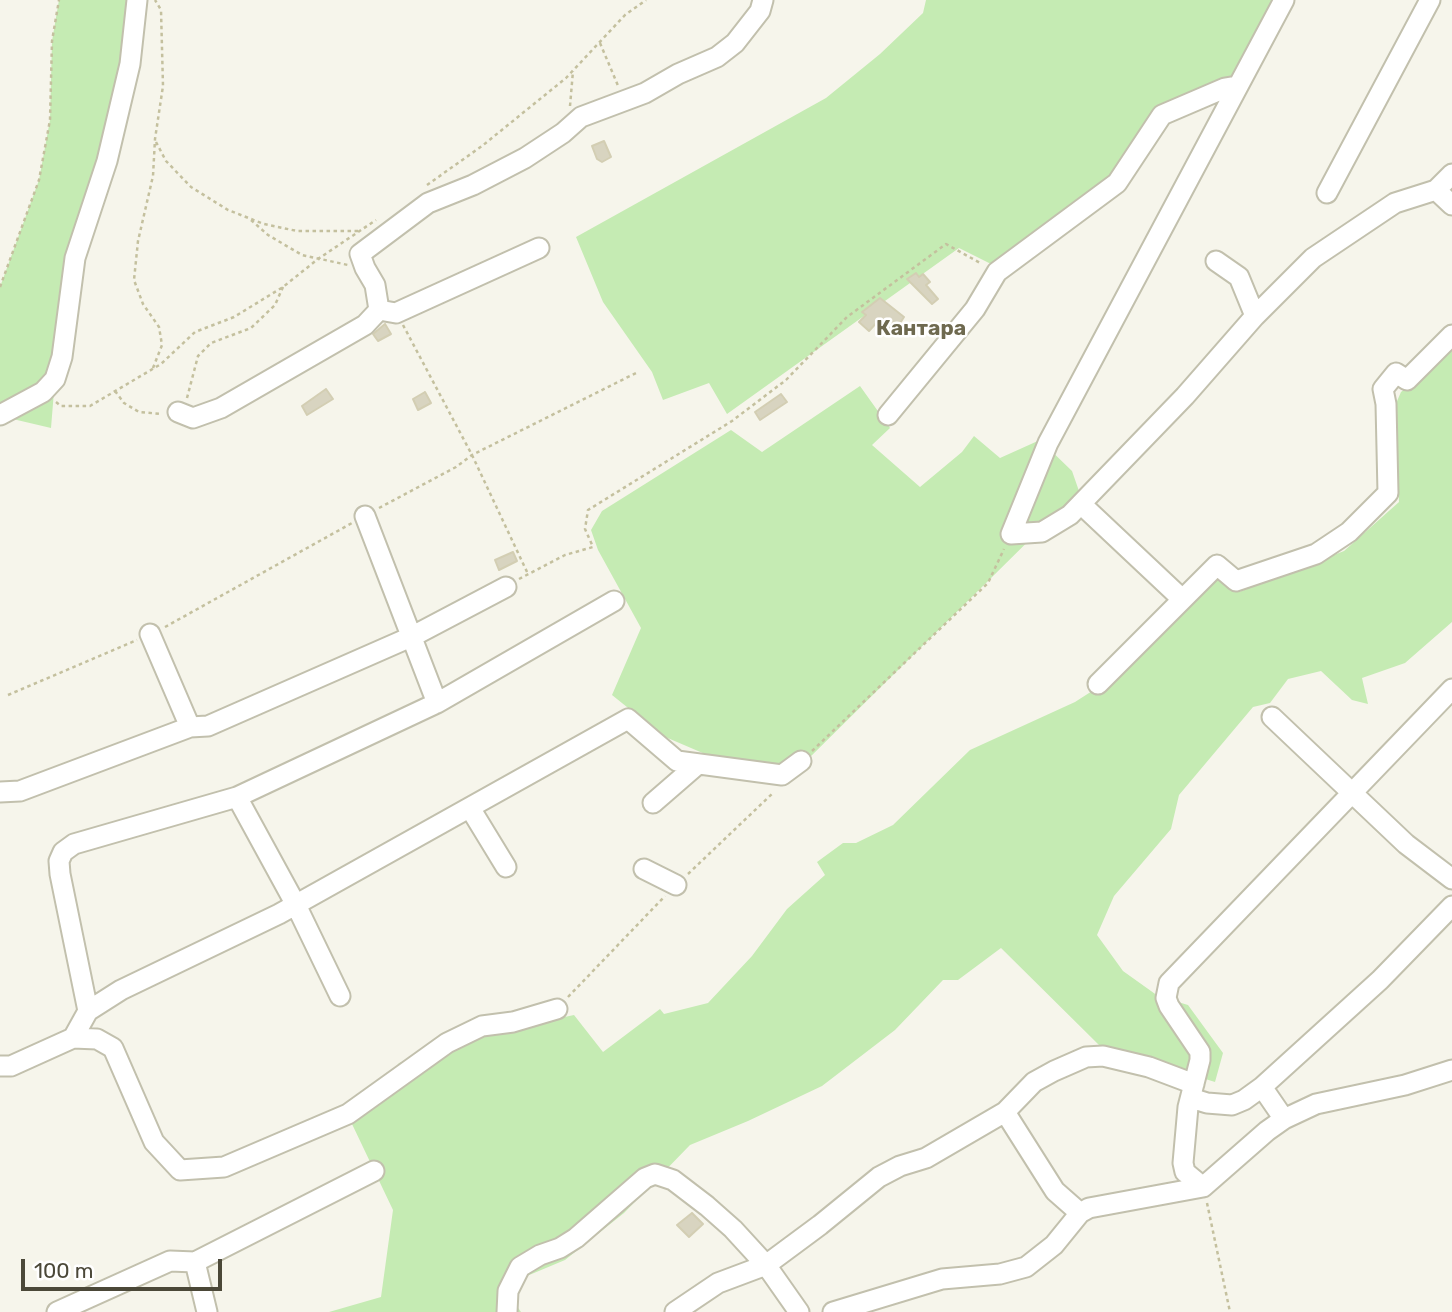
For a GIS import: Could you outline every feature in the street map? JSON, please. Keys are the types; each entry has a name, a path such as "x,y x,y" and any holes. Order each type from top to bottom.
{"street":[{"path":"0,415 43,392 55,379 62,356 75,258 113,137 130,64 136,0"},
{"path":"388,311 360,254 428,203 473,185 524,158 563,133 581,117 645,93 678,74 717,57 734,43 760,11 763,0"},
{"path":"1284,0 1048,443 1011,534 1042,532 1070,515 1185,396 1255,316 1313,258 1395,203 1436,190 1452,174"},
{"path":"1327,193 1430,0"},
{"path":"888,415 975,310 997,272 1117,183 1162,116 1225,88 1237,86"},
{"path":"1436,190 1452,205"},
{"path":"178,412 193,418 221,408 388,311 539,248"},
{"path":"1216,261 1239,278 1255,316"},
{"path":"1098,684 1217,565 1236,582 1316,554 1349,532 1388,493 1387,404 1383,389 1396,373 1407,380 1452,335"},
{"path":"1081,504 1182,599"},
{"path":"365,516 437,704"},
{"path":"0,792 20,791 190,727 208,726 413,636 506,587"},
{"path":"88,1011 60,874 59,861 63,852 74,844 237,797 437,704 614,601"},
{"path":"150,634 190,727"},
{"path":"1203,1186 1185,1172 1183,1163 1200,1052 1169,1006 1166,998 1169,983 1452,689"},
{"path":"1272,717 1406,844 1452,879"},
{"path":"73,1038 88,1011 121,990 296,905 628,719 677,761 782,775 802,761"},
{"path":"653,803 698,764"},
{"path":"237,797 296,905 340,996"},
{"path":"470,808 506,867"},
{"path":"644,869 676,885"},
{"path":"675,1312 718,1283 766,1265 879,1177 900,1166 926,1158 1005,1112 1034,1082 1070,1062 1086,1057 1120,1059 1192,1091 1207,1103 1232,1105 1244,1100 1262,1087 1380,980 1452,906"},
{"path":"0,1066 11,1066 73,1038 97,1039 113,1048 154,1142 180,1170 224,1167 348,1114 447,1043 482,1026 513,1022 557,1009"},
{"path":"833,1312 942,1279 1000,1274 1026,1267 1054,1245 1080,1213 1089,1208 1203,1186 1267,1131 1284,1119 1316,1104 1405,1085 1452,1070"},
{"path":"1262,1087 1284,1119"},
{"path":"1005,1112 1055,1191 1080,1213"},
{"path":"57,1312 170,1261 195,1262 374,1171"},
{"path":"507,1312 508,1291 520,1267 576,1238 645,1178 655,1174 673,1180 733,1229 766,1265 799,1312"},
{"path":"195,1262 207,1312"}],"path":[{"path":"0,287 39,180 50,120 52,41 59,0"},
{"path":"153,368 162,345 159,327 144,304 134,280 138,241 153,176 163,86 161,10 155,0"},
{"path":"426,186 482,146 566,78 625,15 646,0"},
{"path":"155,139 166,161 191,187 228,210 297,231 358,231"},
{"path":"43,392 61,406 90,406 153,368 195,332 234,317 283,287 318,258 380,217"},
{"path":"249,218 268,235 302,256 365,268"},
{"path":"506,587 565,555 593,547 585,529 588,510 733,421 786,380 847,317 946,244 997,272"},
{"path":"115,391 124,403 139,412 173,415 178,412 184,408 198,356 211,343 251,328 275,305 283,287"},
{"path":"388,311 472,455 528,574"},
{"path":"8,695 150,634 456,467 472,455 636,373"},
{"path":"1203,1186 1230,1312"}],"green space":[{"path":"59,0 137,0 55,379 51,428 0,416 0,287 39,180 50,120 52,41"},
{"path":"926,0 1281,0 1243,69 1162,115 1110,182 995,266 959,248 727,414 709,383 663,400 652,372 603,302 576,237 826,98 880,54 923,13"},
{"path":"1452,349 1452,622 1405,663 1362,678 1368,704 1352,700 1321,671 1288,679 1270,703 1253,707 1179,795 1171,829 1114,896 1097,935 1123,971 1158,996 1188,1005 1223,1053 1215,1082 1100,1046 1001,948 958,980 943,980 895,1030 822,1086 690,1145 624,1213 565,1260 503,1286 521,1312 329,1312 381,1297 393,1210 352,1124 399,1063 504,1030 574,1015 603,1052 660,1009 664,1014 708,1003 752,956 787,909 825,875 817,862 843,843 856,843 893,825 970,750 1075,702 1114,677 1220,577 1239,592 1344,551 1399,502 1394,408 1401,392"},
{"path":"860,386 890,428 872,445 920,487 962,452 974,436 1000,458 1040,440 1072,471 1079,491 800,767 705,754 663,736 612,695 641,628 598,550 591,530 602,511 731,430 762,452"}],"building":[{"path":"604,141 611,157 602,162 597,159 592,146"},
{"path":"916,273 919,277 923,274 930,282 926,285 938,299 932,304 907,279"},
{"path":"880,298 904,317 895,331 879,320 869,331 859,322 866,315 862,312"},
{"path":"385,324 391,334 378,341 373,334"},
{"path":"326,389 333,399 307,415 302,406"},
{"path":"425,392 431,403 418,410 413,399"},
{"path":"781,394 787,402 760,420 755,412"},
{"path":"513,552 517,561 499,570 495,560"},
{"path":"692,1213 703,1224 689,1237 677,1225"}],"district":[{"name":"Кантара","path":"921,329"}]}
